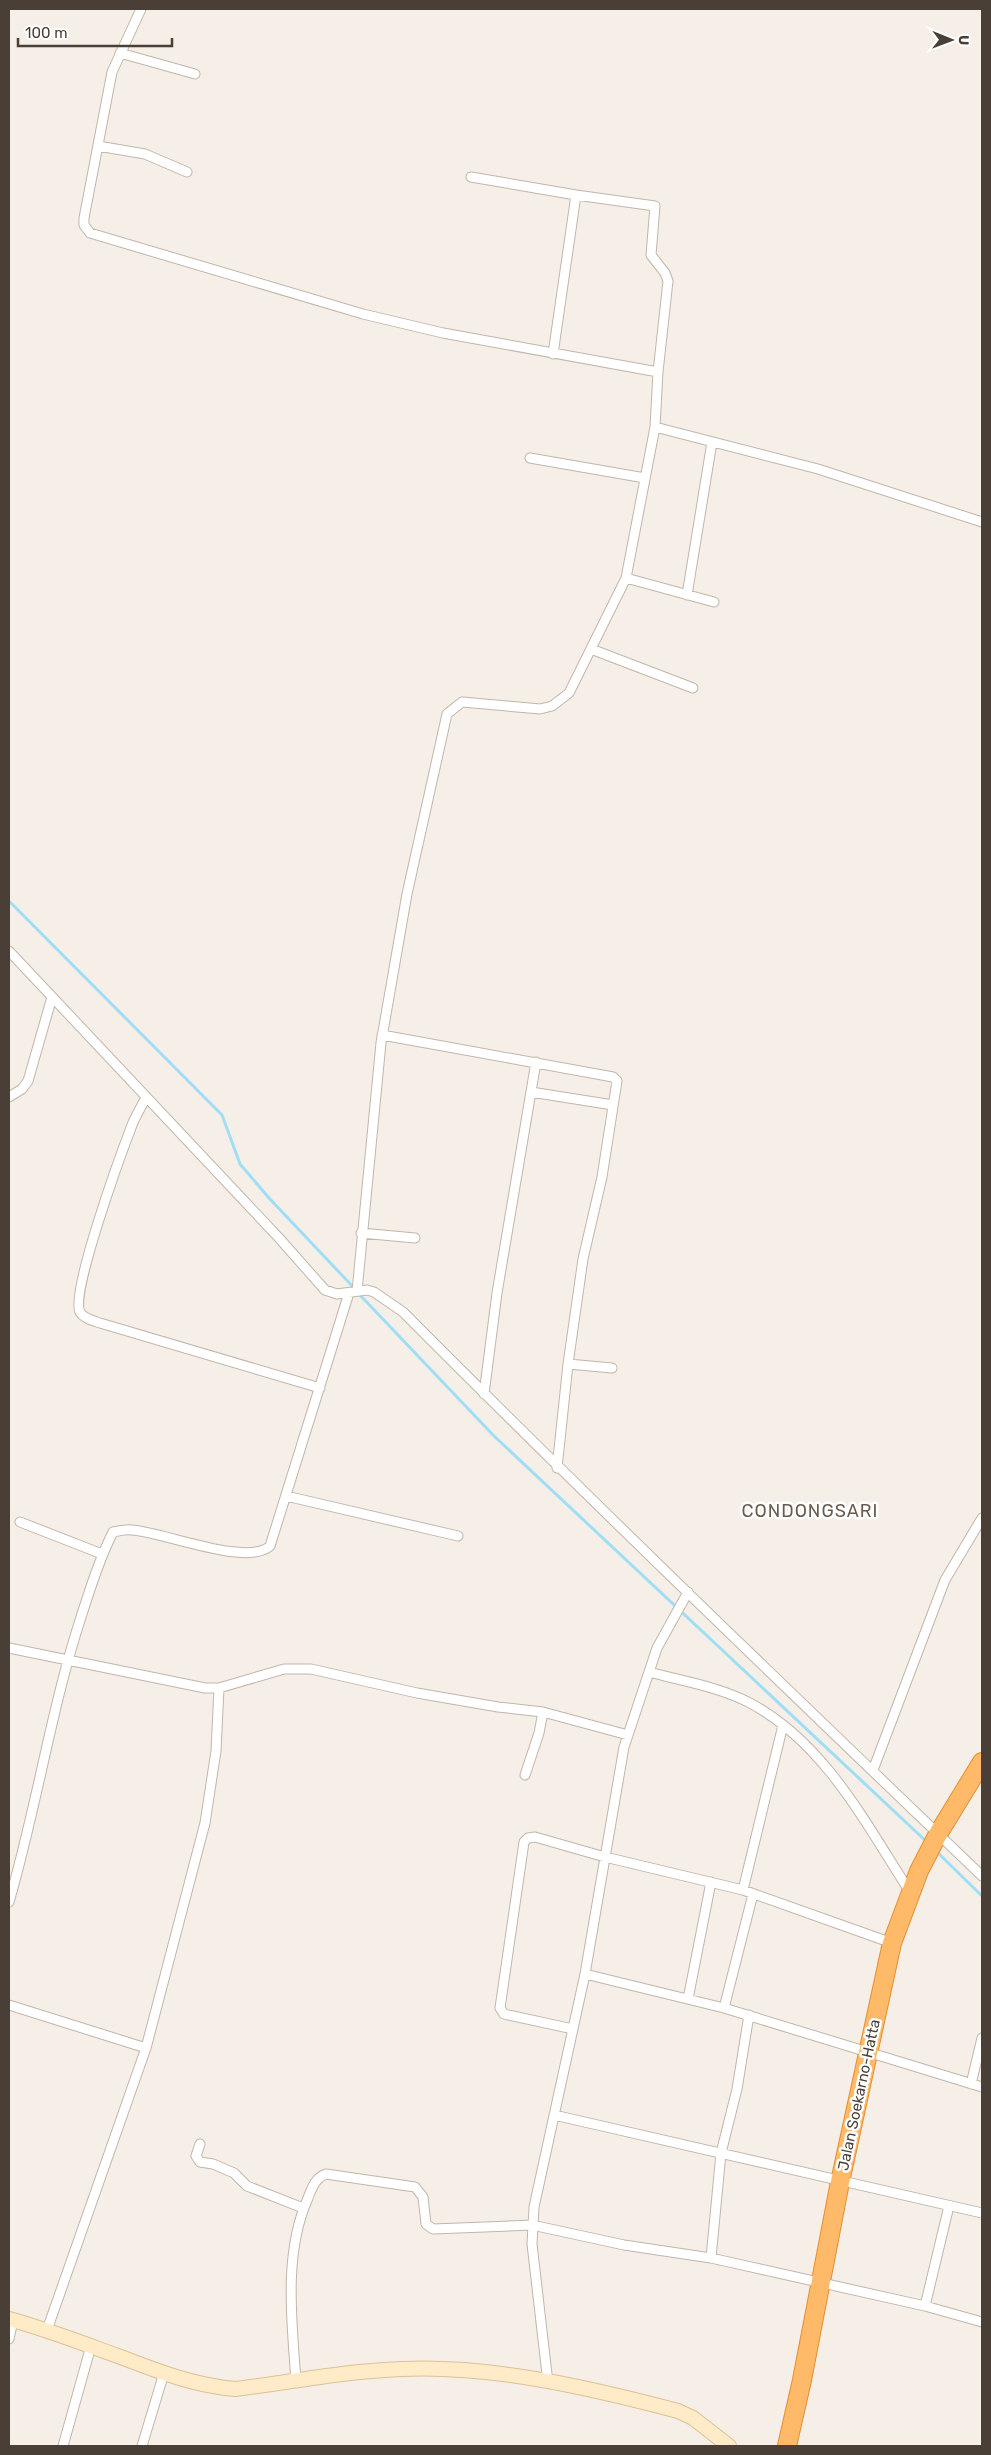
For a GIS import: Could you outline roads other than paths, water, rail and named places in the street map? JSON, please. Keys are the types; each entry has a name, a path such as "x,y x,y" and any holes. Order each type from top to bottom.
{"highway":[{"name":"Jalan Soekarno-Hatta","path":"787,2446 802,2380 840,2182 892,1943 910,1892 934,1842 982,1762"}],"main road":[{"path":"11,2319 200,2385 236,2389 377,2370 410,2368 464,2370 548,2383 678,2411 693,2418 729,2446"}],"street":[{"path":"141,9 112,72 84,218 86,230 93,235 363,314 443,333 658,372"},
{"path":"120,52 194,74"},
{"path":"98,146 145,154 187,172"},
{"path":"9,1902 32,1813 67,1661 102,1554 113,1532 131,1530 220,1550 256,1553 264,1552 270,1546 352,1292 361,1233 382,1036 407,894 447,714 462,702 540,709 552,706 569,692 626,578 655,427 658,372 668,281 665,273 652,255 655,206 471,177"},
{"path":"553,354 576,195"},
{"path":"655,427 818,469 982,522"},
{"path":"687,595 712,442"},
{"path":"530,458 645,478"},
{"path":"626,578 714,602"},
{"path":"591,649 693,688"},
{"path":"9,951 279,1238 325,1290 332,1294 374,1292 403,1312 557,1468 873,1770 934,1842 982,1876"},
{"path":"9,1097 22,1089 28,1081 52,996"},
{"path":"382,1036 536,1062 615,1078 617,1085 612,1105 602,1177 583,1259 568,1364 557,1468"},
{"path":"484,1394 497,1294 536,1062"},
{"path":"531,1092 612,1105"},
{"path":"146,1097 133,1122 122,1152 87,1262 78,1298 80,1312 83,1316 100,1323 320,1388"},
{"path":"361,1233 415,1238"},
{"path":"568,1364 612,1368"},
{"path":"286,1496 458,1536"},
{"path":"873,1770 945,1580 982,1518"},
{"path":"20,1522 102,1554"},
{"path":"548,2383 532,2225 585,1974 624,1747 657,1648 688,1592"},
{"path":"9,1648 204,1688 220,1688 284,1669 311,1669 417,1693 498,1707 543,1712 628,1735"},
{"path":"649,1672 741,1699 772,1715 840,1784 880,1841 910,1892"},
{"path":"47,2330 146,2048 205,1823 216,1750 220,1688"},
{"path":"525,1775 539,1733 543,1712"},
{"path":"743,1890 783,1725"},
{"path":"573,2029 504,2014 500,2008 524,1842 528,1838 535,1838 605,1858 743,1890 892,1943"},
{"path":"688,1999 711,1882"},
{"path":"724,2008 753,1894"},
{"path":"585,1974 749,2015 982,2087"},
{"path":"9,2005 146,2048"},
{"path":"711,2258 721,2153 737,2089 749,2015"},
{"path":"970,2084 982,2038"},
{"path":"554,2116 982,2213"},
{"path":"200,2144 196,2156 200,2162 213,2164 234,2173 247,2186 303,2208"},
{"path":"296,2381 292,2284 294,2252 303,2208 315,2182 326,2174 415,2187 421,2193 425,2203 426,2224 433,2229 532,2225 624,2245 711,2258 925,2306 982,2322"},
{"path":"925,2306 949,2206"},
{"path":"9,2339 11,2319"},
{"path":"63,2446 92,2346"},
{"path":"142,2446 164,2374"}],"waterway":[{"path":"9,901 222,1115 240,1164 269,1198 355,1289"},
{"path":"359,1294 494,1436 928,1843"},
{"path":"936,1851 982,1896"}],"district":[{"name":"CONDONGSARI","path":"810,1511"}]}
